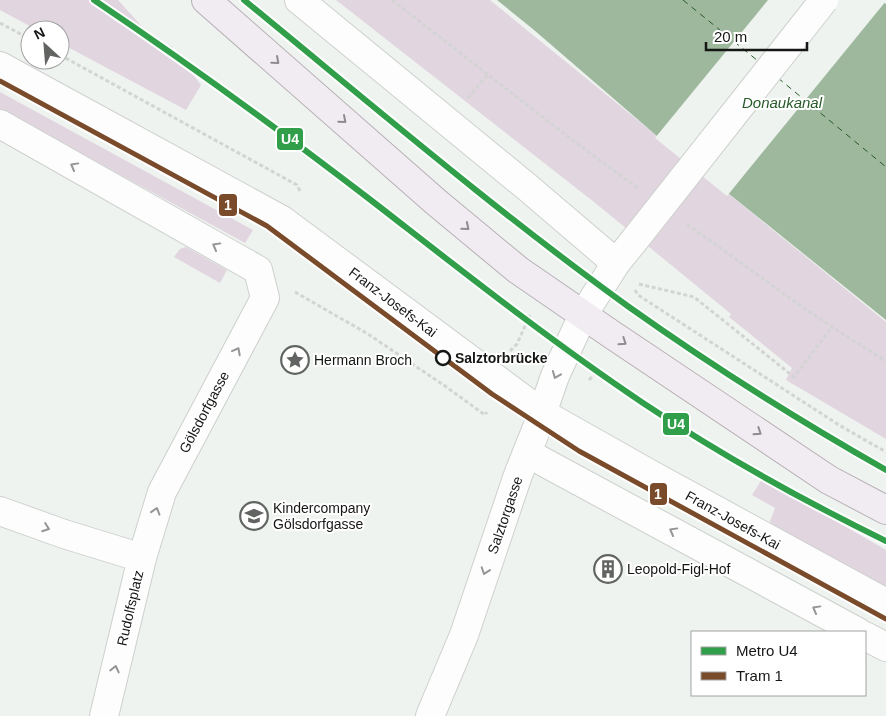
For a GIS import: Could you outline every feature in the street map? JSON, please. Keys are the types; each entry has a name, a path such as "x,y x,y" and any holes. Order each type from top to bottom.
{"main road":[{"path":"206,0 436,202 518,270 829,480 886,510"}],"street":[{"path":"299,0 527,187 625,252"},
{"path":"583,315 625,252 824,0"},
{"name":"Franz-Josefs-Kai","path":"0,66 282,220 542,412 650,474 886,603"},
{"path":"0,124 258,270"},
{"name":"Gölsdorfgasse","path":"142,558 162,492 265,298 258,270"},
{"name":"Salztorgasse","path":"430,716 464,635 518,475 555,376 583,315"},
{"path":"527,453 856,631"},
{"name":"Rudolfsplatz","path":"0,511 64,534 142,558 108,715"},
{"path":"866,637 886,647"}],"path":[{"path":"0,23 20,34"},
{"path":"70,61 297,185 305,200"},
{"path":"465,102 488,74"},
{"path":"258,270 368,334 485,415"},
{"path":"639,284 694,298 794,377 832,327"},
{"path":"506,355 517,344 542,287"},
{"path":"634,288 638,295 839,425 886,452"}],"shaded area":[{"path":"0,0 118,0 155,41 171,46 201,85 186,110 70,48 70,20 20,21 0,10"},
{"path":"336,0 490,0 886,322 886,439 786,380 792,368 729,317 731,314 594,202"},
{"path":"0,92 253,230 245,243 0,109"},
{"path":"186,247 227,270 220,283 174,257 180,249"},
{"path":"764,476 796,498 886,550 886,592 771,527 770,521 775,508 752,495"}],"water":[{"name":"Donaukanal","path":"497,0 881,0 886,4 886,320 657,136"}],"pier":[{"path":"768,0 886,1 727,196 655,138"}],"ferry route":[{"path":"683,0 758,61"},
{"path":"778,78 886,167"}],"metro line":[{"name":"U4","path":"94,0 269,124 539,330 643,403 702,441 762,476 886,541"},
{"name":"U4","path":"244,0 482,195 579,271 629,307 756,392 886,470"}],"tram line":[{"name":"1","path":"0,81 267,226 492,394 579,451 886,619"}],"place":[{"name":"Salztorbrücke","path":"443,358"},
{"name":"Hermann Broch","path":"295,360"},
{"name":"Kindercompany Gölsdorfgasse","path":"254,516"},
{"name":"Leopold-Figl-Hof","path":"608,569"}]}
